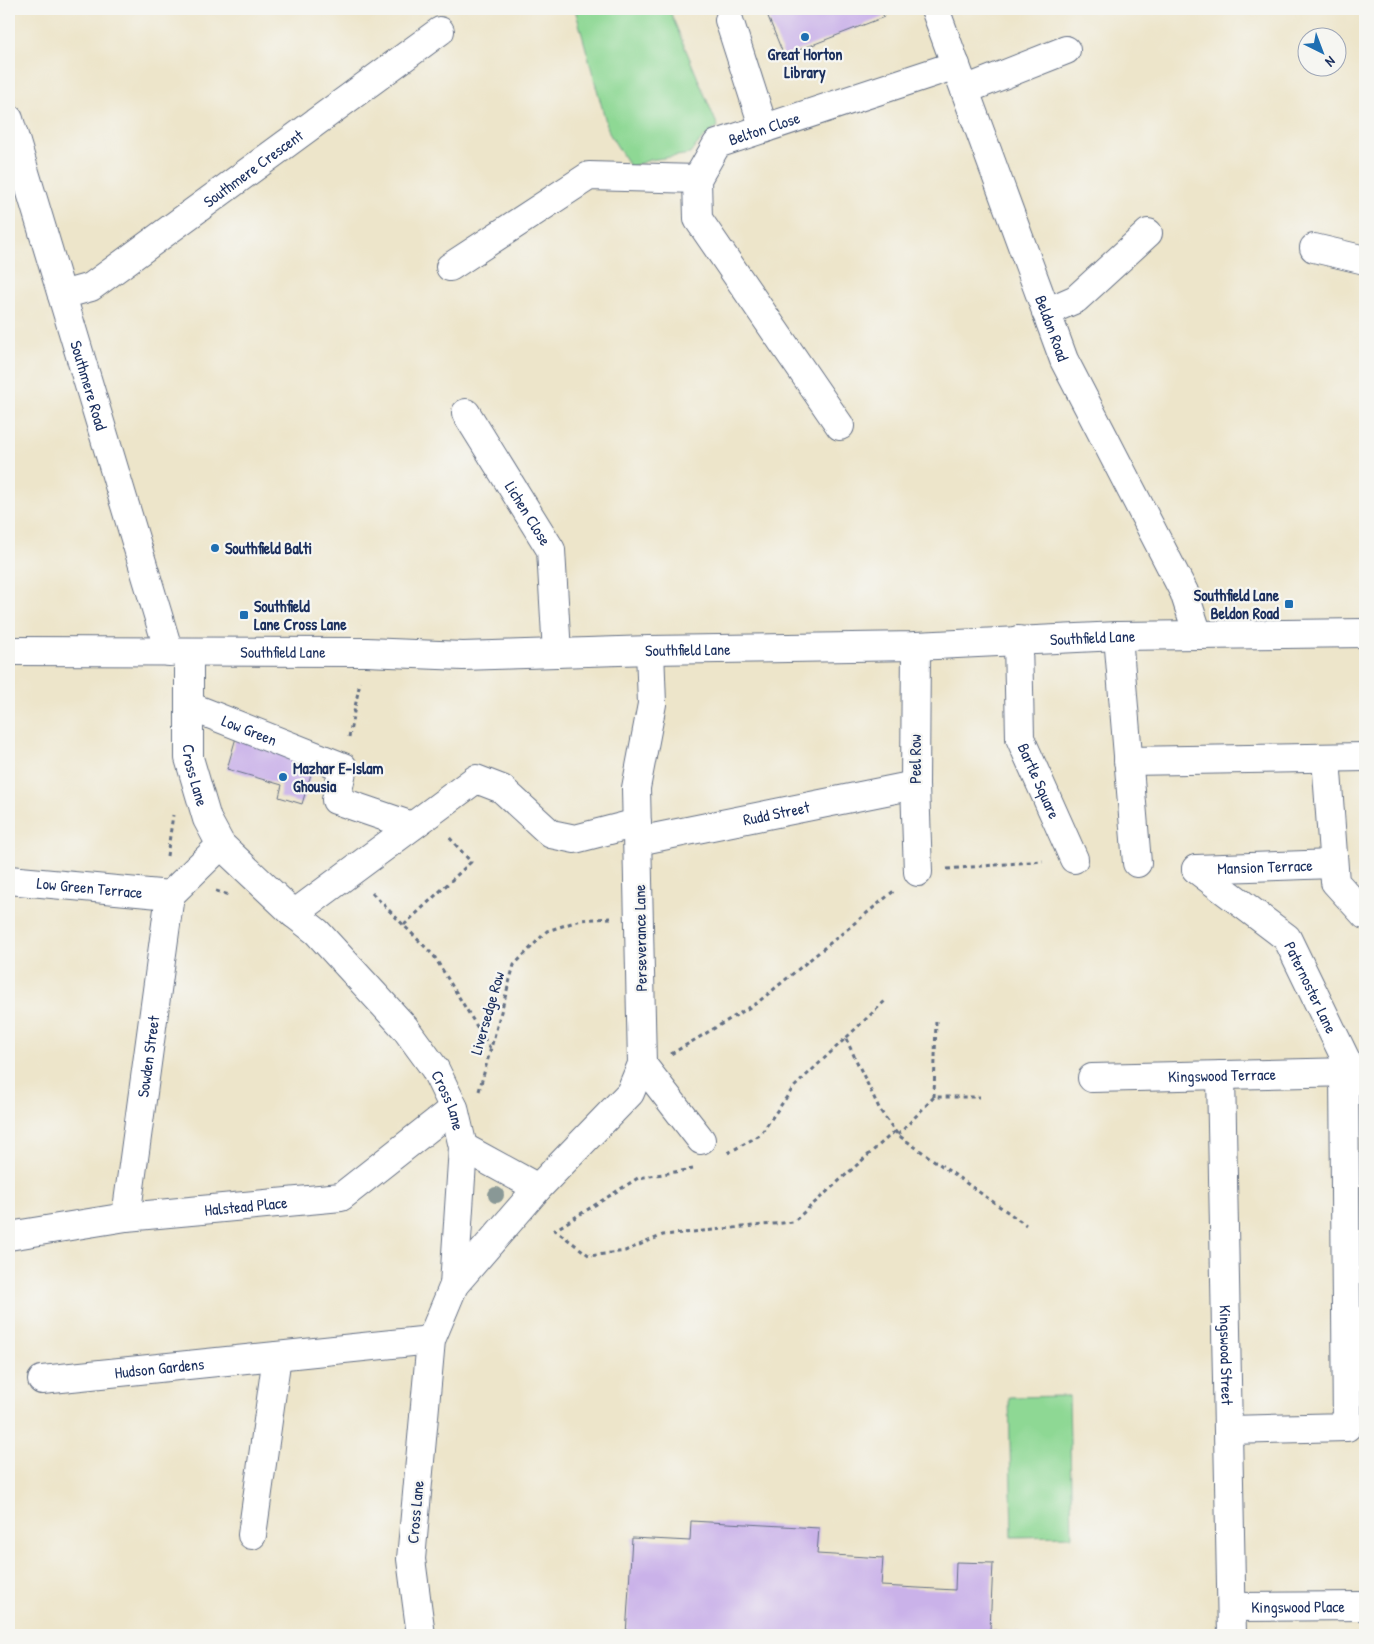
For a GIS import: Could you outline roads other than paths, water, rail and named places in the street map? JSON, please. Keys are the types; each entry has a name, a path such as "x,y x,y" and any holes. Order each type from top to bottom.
{"street":[{"name":"Beldon Road","path":"935,9 1064,360 1184,592 1198,635"},
{"path":"729,20 764,129"},
{"name":"Southmere Crescent","path":"62,295 91,287 440,31"},
{"path":"965,90 1066,50"},
{"name":"Belton Close","path":"697,179 717,144 956,65"},
{"name":"Southmere Road","path":"9,119 62,295 179,652"},
{"path":"450,267 589,176 697,179 698,219 840,426"},
{"path":"1046,312 1076,299 1148,233"},
{"path":"1314,248 1365,260"},
{"name":"Lichen Close","path":"466,413 551,550 557,653"},
{"name":"Southfield Lane","path":"9,651 366,652 463,656 650,650 916,646 1118,636 1365,632"},
{"path":"1118,636 1137,863"},
{"name":"Bartle Square","path":"1018,640 1020,738 1074,859"},
{"name":"Peel Row","path":"916,646 915,785 918,872"},
{"name":"Perseverance Lane","path":"454,1285 538,1188 630,1093 642,1064 636,788 652,704 650,650"},
{"name":"Cross Lane","path":"179,652 189,706 190,758 208,819 221,845 294,914 317,932 405,1028 435,1069 454,1108 463,1147 454,1285 431,1340 411,1559 421,1635"},
{"name":"Low Green","path":"189,706 343,767 336,800 420,820"},
{"path":"1128,760 1365,757"},
{"path":"1326,758 1335,882 1365,915"},
{"path":"294,914 476,779 502,789 551,834 575,839 638,832"},
{"name":"Rudd Street","path":"638,832 915,785"},
{"path":"170,895 221,845"},
{"name":"Mansion Terrace","path":"1196,869 1333,864"},
{"name":"Paternoster Lane","path":"1196,869 1287,938 1354,1074"},
{"name":"Low Green Terrace","path":"9,880 170,895"},
{"name":"Sowden Street","path":"126,1217 170,895"},
{"path":"642,1064 701,1140"},
{"path":"1229,1430 1347,1426 1354,1074"},
{"name":"Kingswood Terrace","path":"1092,1078 1354,1074"},
{"name":"Kingswood Street","path":"1221,1075 1232,1635"},
{"name":"Halstead Place","path":"9,1236 126,1217 341,1197 454,1108"},
{"path":"463,1147 538,1188"},
{"name":"Hudson Gardens","path":"42,1380 431,1340"},
{"path":"252,1535 276,1356"},
{"name":"Kingswood Place","path":"1232,1607 1365,1606"}],"place":[{"name":"Great Horton Library","path":"805,37"},
{"name":"Southfield Balti","path":"215,548"},
{"name":"Southfield Lane Beldon Road","path":"1289,604"},
{"name":"Southfield Lane Cross Lane","path":"244,615"},
{"name":"Mazhar E-Islam Ghousia","path":"283,777"}]}
